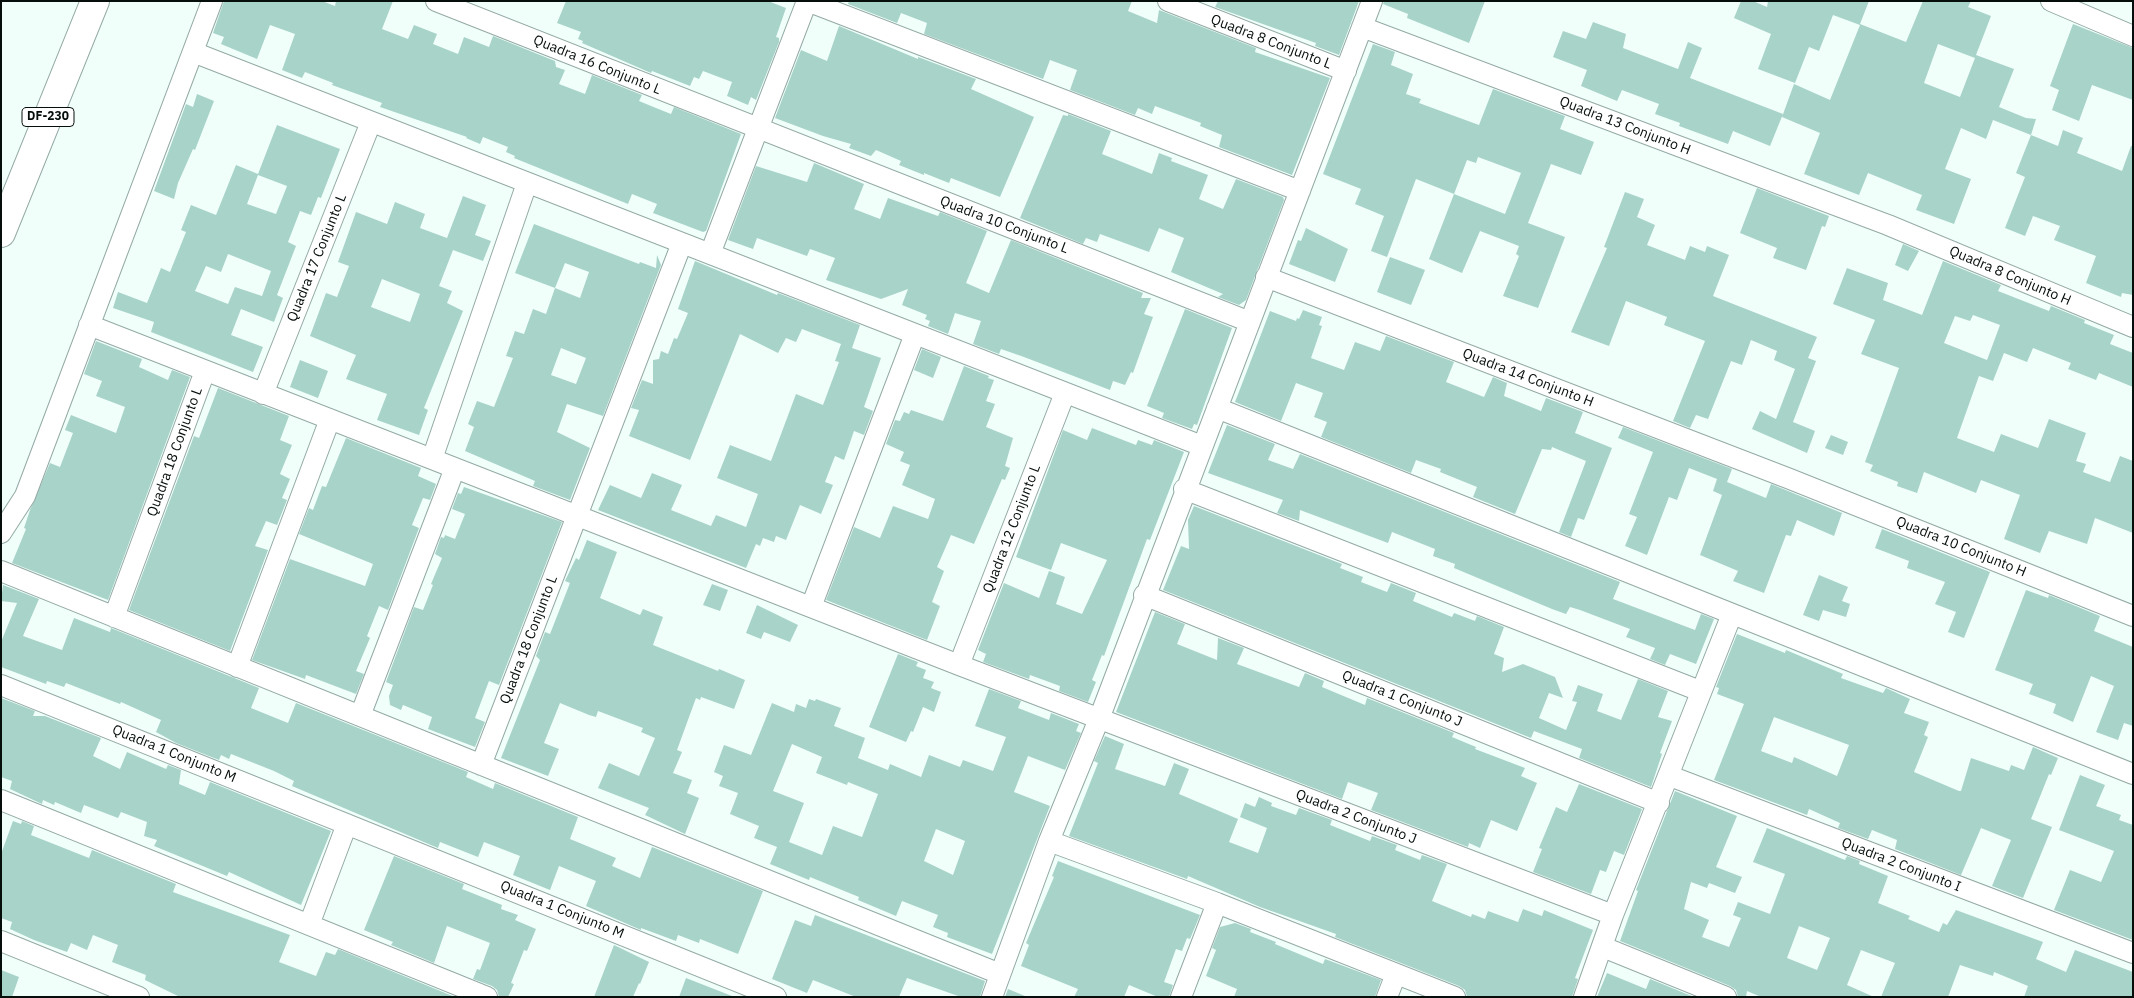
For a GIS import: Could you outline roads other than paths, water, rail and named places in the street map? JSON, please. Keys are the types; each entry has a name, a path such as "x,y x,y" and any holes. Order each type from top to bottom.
{"main road":[{"name":"DF-230","path":"1,233 95,1"}],"street":[{"path":"1,533 25,496 212,1"},
{"name":"Quadra 16 Conjunto L","path":"436,1 758,128"},
{"path":"710,254 807,1 1300,191"},
{"name":"Quadra 8 Conjunto L","path":"1168,1 1346,71"},
{"path":"992,997 1049,840 1099,719 1184,489 1250,322 1372,1"},
{"path":"2051,1 2133,36"},
{"name":"Quadra 13 Conjunto H","path":"1362,27 1888,225"},
{"path":"193,52 1202,446"},
{"name":"Quadra 17 Conjunto L","path":"263,394 371,122"},
{"name":"Quadra 10 Conjunto L","path":"758,128 1250,322"},
{"path":"432,458 527,183"},
{"name":"Quadra 8 Conjunto H","path":"1888,225 2133,327"},
{"name":"Quadra 18 Conjunto L","path":"481,765 682,243"},
{"name":"Quadra 14 Conjunto H","path":"1266,277 1790,479"},
{"name":"Quadra 2 Conjunto J","path":"89,325 958,665 1613,915"},
{"path":"811,608 915,334"},
{"name":"Quadra 18 Conjunto L","path":"114,617 205,371"},
{"name":"Quadra 12 Conjunto L","path":"958,665 1065,392"},
{"path":"1216,408 2133,774"},
{"path":"237,666 330,419"},
{"path":"360,716 455,468"},
{"name":"Quadra 10 Conjunto H","path":"1790,479 2133,616"},
{"path":"1184,489 1700,691"},
{"path":"1,572 1000,974"},
{"name":"Quadra 1 Conjunto J","path":"1144,595 1659,802"},
{"path":"1584,997 1613,915 1670,776 1700,691 1732,614"},
{"name":"Quadra 1 Conjunto M","path":"1,685 776,997"},
{"name":"Quadra 2 Conjunto I","path":"1670,776 2133,953"},
{"path":"1,800 487,997"},
{"path":"309,925 347,824"},
{"path":"1049,840 1217,903 1455,997"},
{"path":"1181,997 1217,903"},
{"path":"1,941 139,997"},
{"path":"1603,947 1726,997"},
{"path":"1387,997 1396,974"}]}
